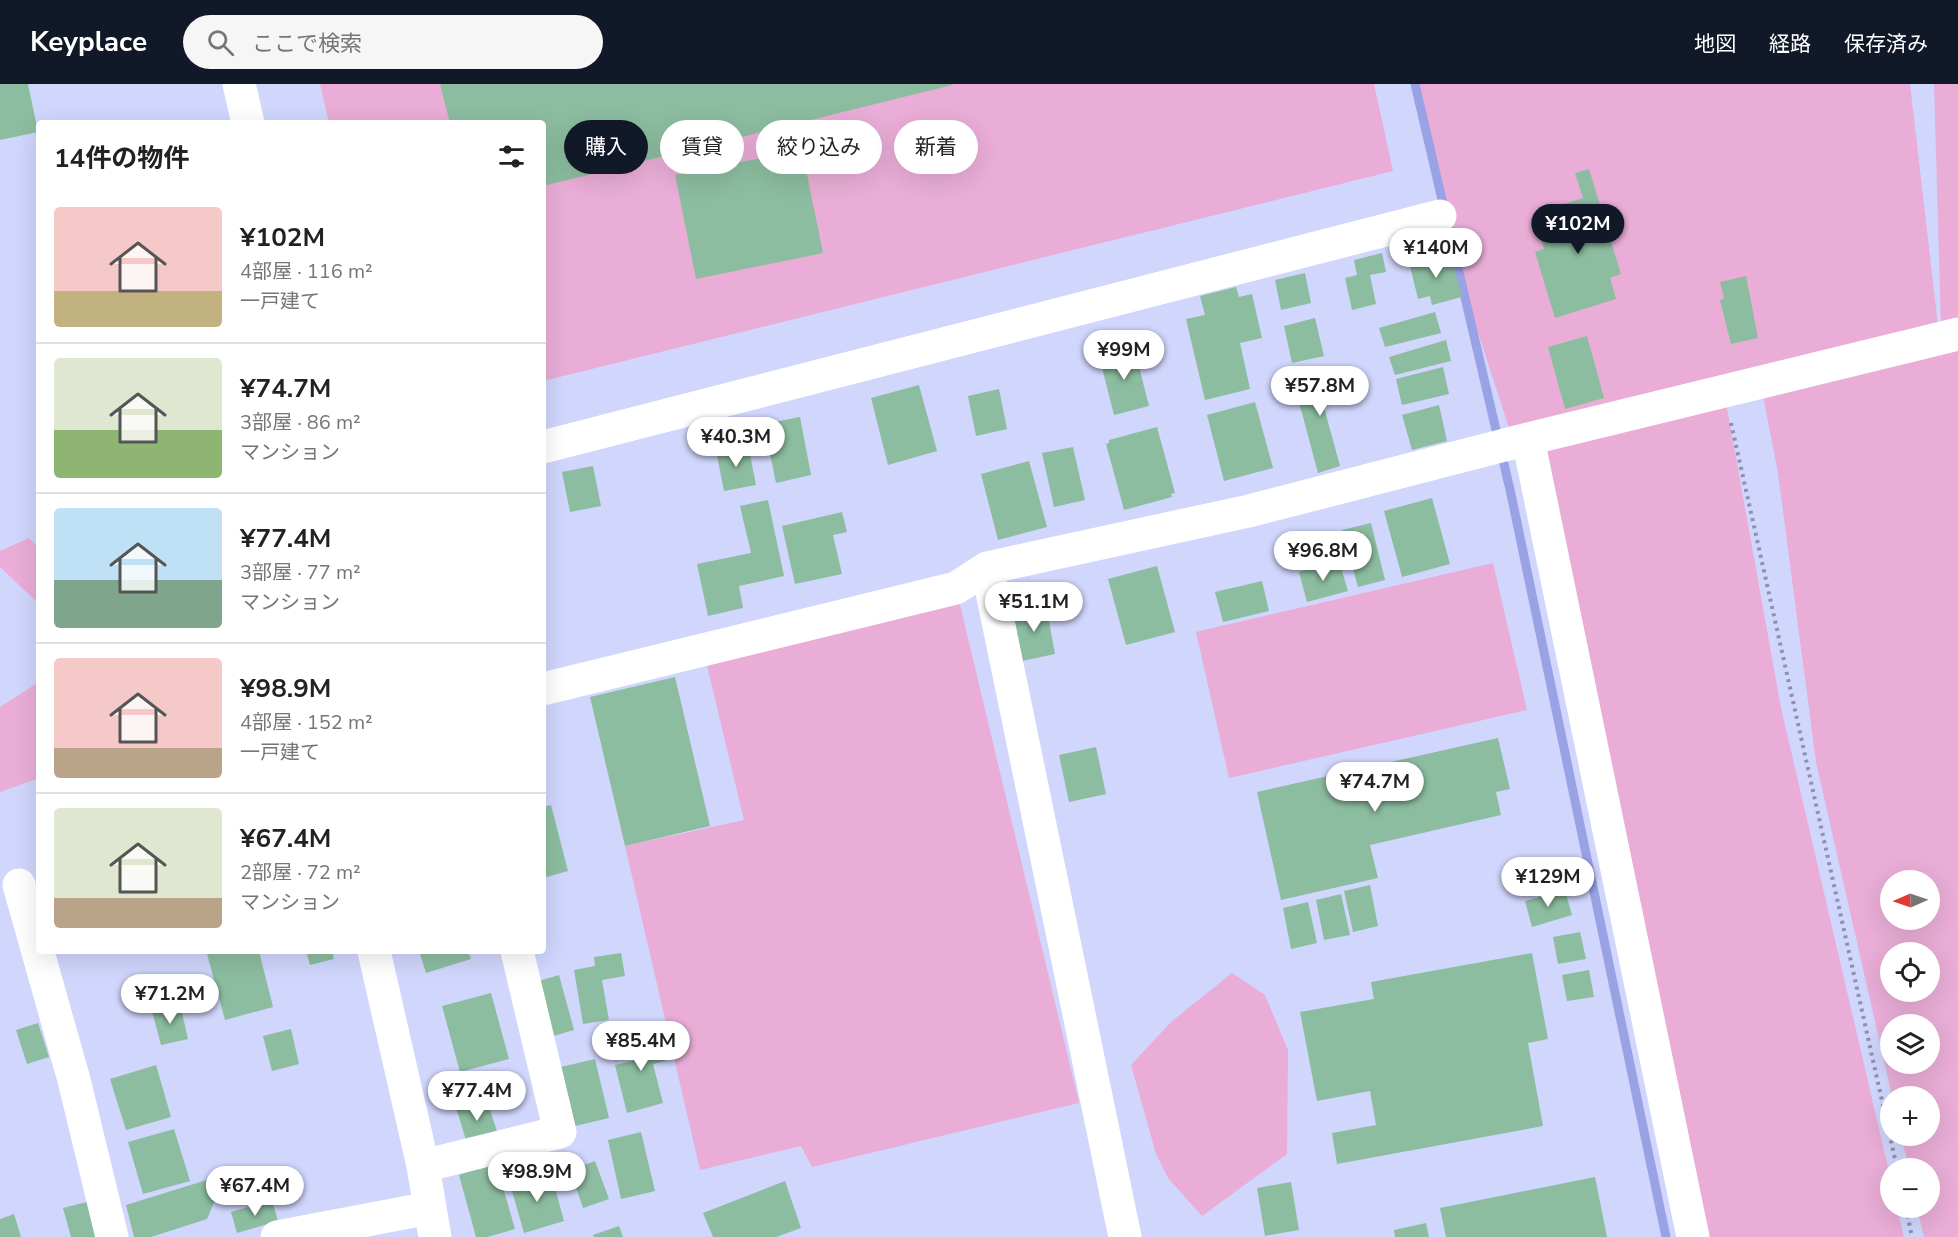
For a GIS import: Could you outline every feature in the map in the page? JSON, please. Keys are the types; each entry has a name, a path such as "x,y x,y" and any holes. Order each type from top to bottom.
{"street":[{"path":"239,84 247,120"},
{"path":"546,446 1440,216"},
{"path":"546,688 956,588 987,568 1249,511 1528,439 1958,334"},
{"path":"1528,439 1693,1237"},
{"path":"987,568 1125,1237"},
{"path":"19,885 36,945"},
{"path":"38,954 74,1080 112,1237"},
{"path":"278,1237 432,1222 423,1166 375,954"},
{"path":"423,1166 560,1132 517,954"}],"path":[{"path":"1724,391 1895,1158"},
{"path":"1908,1218 1912,1237"}],"shaded area":[{"path":"320,84 1374,84 1393,171 546,380 546,120 328,120"},
{"path":"1418,84 1910,84 1942,360 1934,84 1958,84 1958,1237 1924,1237 1919,1218 1940,1218 1940,1158 1906,1158 1904,1146 1940,1146 1940,1086 1890,1086 1887,1074 1940,1074 1940,1014 1880,1014 1880,1043 1816,762 1778,473 1758,370 1510,431 1440,216"},
{"path":"1724,391 1781,708 1880,1133 1880,1146 1883,1146 1886,1158 1880,1158 1880,1218 1899,1218 1904,1237 1704,1237 1528,439"},
{"path":"29,538 36,545 36,601 0,567 0,551"},
{"path":"1493,563 1527,710 1229,778 1196,632"},
{"path":"956,588 1079,1103 812,1167 801,1146 700,1170 625,846 744,820 703,649"},
{"path":"36,684 36,779 0,792 0,707"},
{"path":"1232,973 1265,995 1288,1050 1287,1154 1202,1216 1168,1178 1156,1154 1131,1065 1171,1022"}],"building":[{"path":"0,84 28,84 36,132 0,140"},
{"path":"440,84 952,85 810,120 756,120 756,133 744,136 744,120 660,120 660,157 648,160 648,120 564,120 564,174 592,174 546,185 546,120 449,120"},
{"path":"756,159 756,174 807,174 823,253 696,279 675,175 744,174 744,161"},
{"path":"1589,169 1621,274 1610,278 1616,299 1555,318 1535,252 1544,249 1534,215 1547,211 1555,237 1570,232 1561,205 1583,198 1575,173"},
{"path":"1450,252 1462,297 1432,305 1430,296 1418,299 1409,262"},
{"path":"1382,253 1386,272 1370,275 1376,304 1352,310 1345,278 1357,275 1354,260"},
{"path":"1305,273 1311,303 1281,310 1275,280"},
{"path":"1746,276 1758,338 1731,344 1720,300 1724,298 1720,282"},
{"path":"1236,287 1239,297 1252,294 1262,338 1240,343 1250,389 1205,400 1186,319 1205,315 1200,296"},
{"path":"1435,312 1441,333 1385,347 1379,328"},
{"path":"1315,318 1324,356 1292,363 1284,326"},
{"path":"1587,336 1604,398 1565,409 1548,347"},
{"path":"1446,340 1451,361 1395,375 1389,357"},
{"path":"1134,347 1149,406 1114,415 1099,356"},
{"path":"1337,367 1342,387 1320,393 1340,466 1318,473 1298,398 1304,396 1300,378"},
{"path":"1443,367 1449,394 1402,405 1396,379"},
{"path":"919,385 937,451 888,465 871,398"},
{"path":"999,389 1007,429 976,436 968,396"},
{"path":"1255,402 1273,468 1224,481 1207,415"},
{"path":"1439,405 1447,441 1412,450 1402,415"},
{"path":"800,417 811,475 776,483 764,424"},
{"path":"1157,427 1175,493 1171,494 1172,497 1124,510 1106,444 1109,440"},
{"path":"748,444 756,485 724,491 716,451"},
{"path":"1073,447 1085,500 1054,507 1042,453"},
{"path":"1029,461 1047,527 998,540 981,474"},
{"path":"593,466 601,506 570,512 562,472"},
{"path":"1432,498 1450,564 1402,577 1384,511"},
{"path":"768,500 784,576 739,586 743,608 708,616 697,564 751,553 740,506"},
{"path":"842,512 847,532 833,535 842,574 795,584 782,526"},
{"path":"1371,523 1385,580 1358,587 1342,530"},
{"path":"1339,561 1348,591 1307,602 1299,572"},
{"path":"1157,566 1175,632 1126,645 1108,579"},
{"path":"1262,581 1269,611 1223,622 1215,592"},
{"path":"1046,605 1055,654 1022,661 1013,611"},
{"path":"675,677 710,826 625,846 590,697"},
{"path":"1498,738 1510,789 1496,792 1501,815 1370,845 1378,878 1281,900 1257,792"},
{"path":"1096,747 1106,794 1069,802 1059,755"},
{"path":"551,805 568,871 546,877 546,806"},
{"path":"1370,885 1378,926 1353,932 1344,891"},
{"path":"1565,890 1572,915 1532,927 1525,901"},
{"path":"1341,894 1350,935 1324,940 1316,900"},
{"path":"1308,902 1317,943 1291,949 1283,908"},
{"path":"1580,932 1586,959 1558,964 1553,937"},
{"path":"621,953 625,976 602,980 609,1020 583,1024 574,970 595,966 594,957"},
{"path":"1532,953 1548,1039 1528,1043 1543,1126 1337,1164 1332,1133 1376,1125 1370,1091 1317,1101 1300,1012 1374,999 1371,982"},
{"path":"207,954 260,954 273,1007 225,1020"},
{"path":"307,954 333,954 334,959 310,965"},
{"path":"420,954 469,954 471,959 426,973"},
{"path":"1589,970 1594,997 1567,1001 1562,975"},
{"path":"559,975 574,1030 550,1037 535,982"},
{"path":"491,993 509,1059 460,1072 442,1006"},
{"path":"180,1004 188,1039 161,1045 152,1011"},
{"path":"38,1023 49,1057 27,1064 16,1030"},
{"path":"291,1029 299,1064 272,1071 263,1036"},
{"path":"657,1029 665,1061 653,1064 663,1103 627,1113 615,1065 633,1061 627,1036"},
{"path":"595,1059 609,1118 575,1126 561,1067"},
{"path":"156,1065 171,1117 126,1130 110,1079"},
{"path":"485,1094 500,1141 469,1150 455,1104"},
{"path":"174,1129 190,1181 143,1194 128,1142"},
{"path":"641,1132 655,1191 621,1199 608,1140"},
{"path":"595,1161 609,1199 583,1208 570,1170"},
{"path":"496,1163 515,1229 487,1237 476,1237 459,1175"},
{"path":"551,1173 564,1221 524,1233 510,1184"},
{"path":"1595,1177 1607,1237 1446,1237 1440,1208"},
{"path":"210,1179 216,1198 207,1219 151,1237 134,1237 126,1205"},
{"path":"785,1181 801,1228 776,1237 713,1237 703,1213"},
{"path":"1291,1182 1299,1230 1265,1236 1257,1188"},
{"path":"272,1200 278,1221 237,1233 231,1212"},
{"path":"91,1201 100,1237 71,1237 63,1208"},
{"path":"14,1214 21,1237 0,1237 0,1219"},
{"path":"1426,1223 1429,1237 1395,1237 1394,1230"},
{"path":"619,1226 623,1237 594,1237 593,1235"}],"waterway":[{"path":"1415,84 1511,494 1666,1237"}]}
